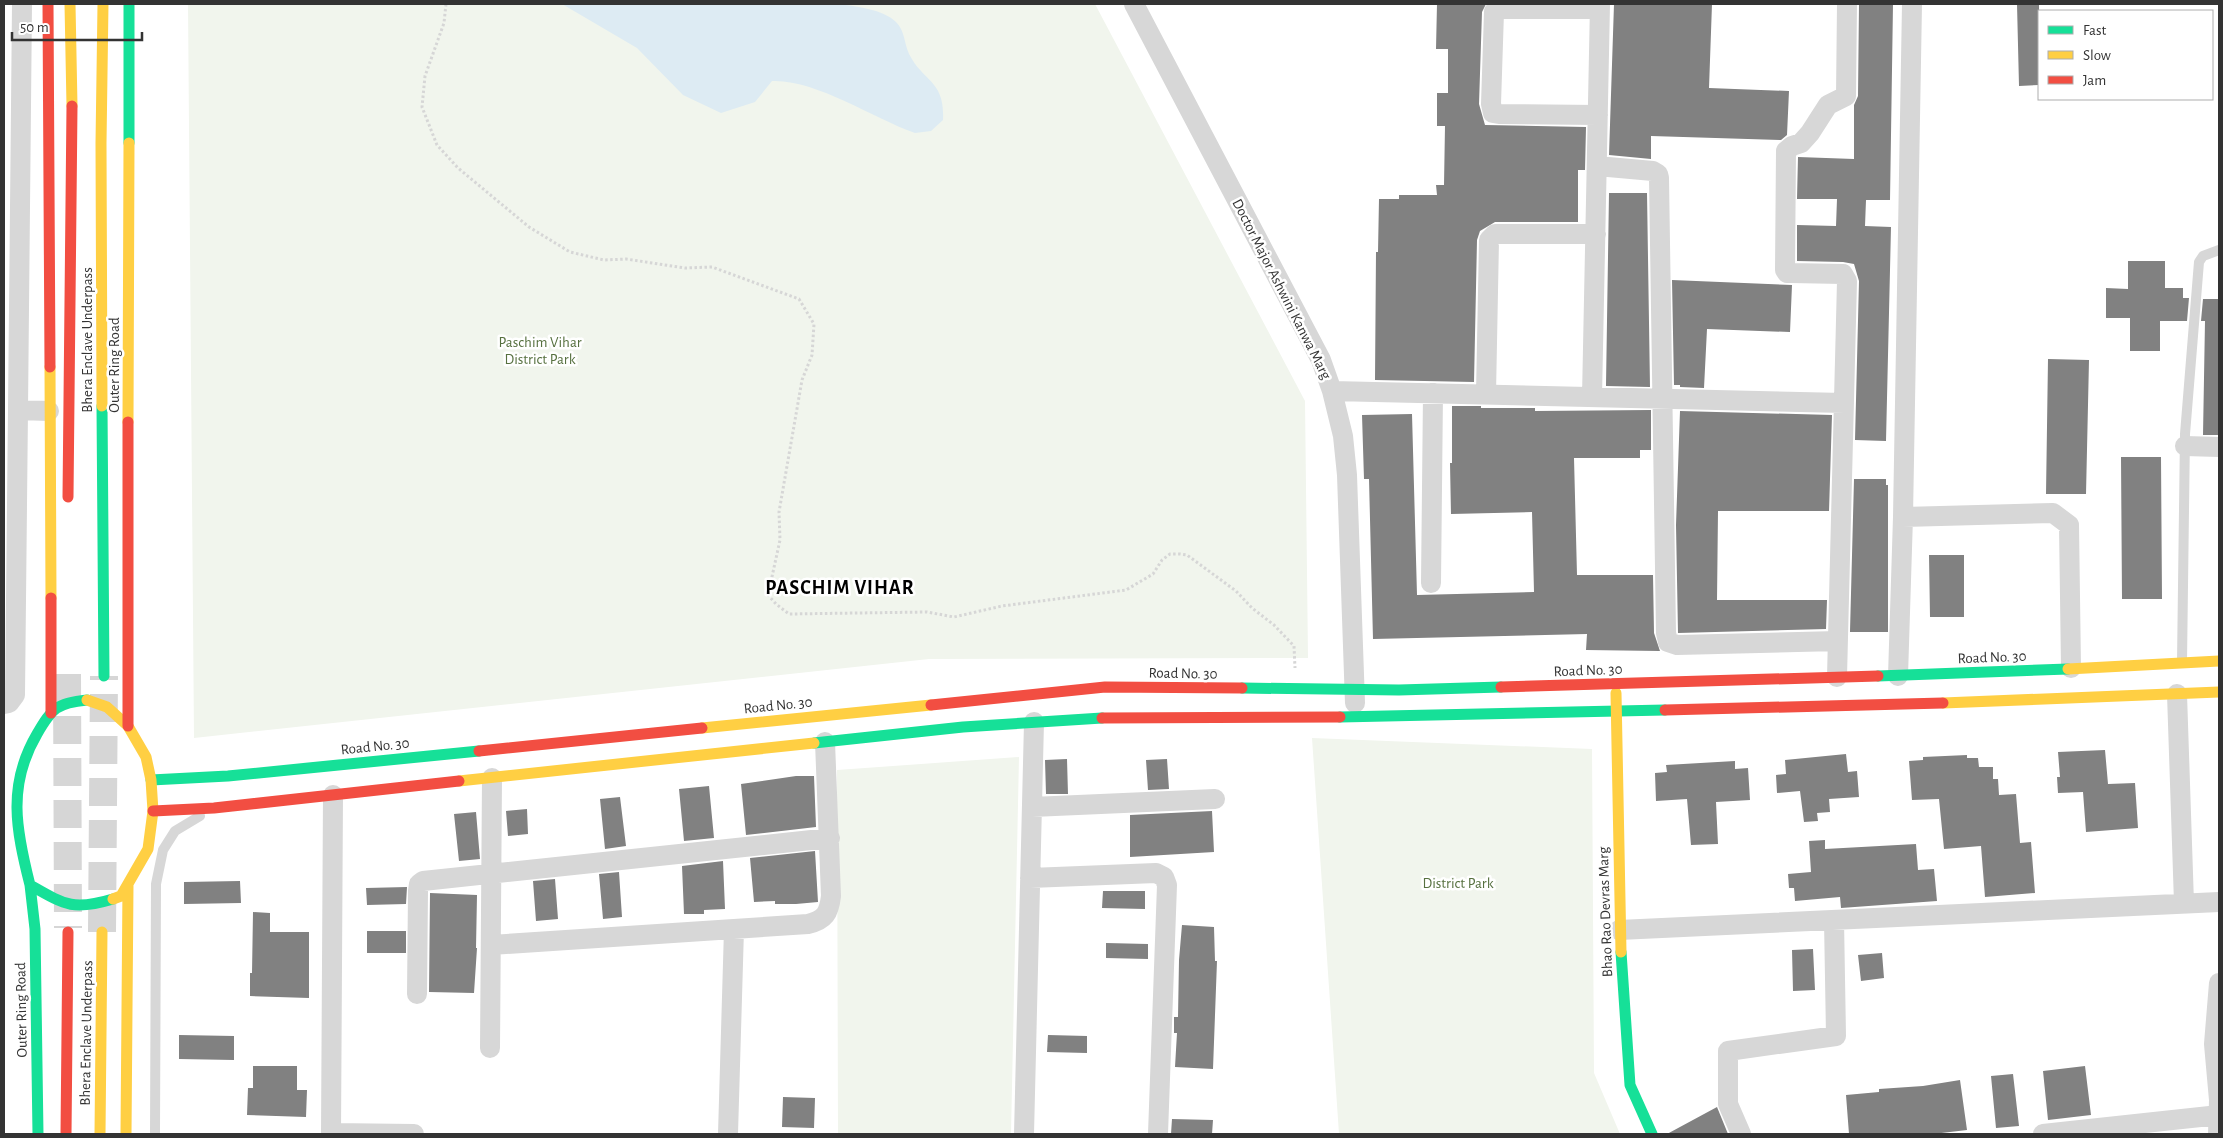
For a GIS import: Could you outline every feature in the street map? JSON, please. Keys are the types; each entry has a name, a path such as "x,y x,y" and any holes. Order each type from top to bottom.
{"street":[{"path":"4,704 9,703 15,694 18,410 12,174 22,4"},
{"path":"48,4 51,712"},
{"name":"Bhera Enclave Underpass","path":"68,506 72,139 70,4"},
{"name":"Bhera Enclave Underpass","path":"103,4 101,153 104,676"},
{"name":"Outer Ring Road","path":"128,726 129,4"},
{"name":"Doctor Major Ashwini Kanwa Marg","path":"1134,4 1321,360 1332,391 1343,436 1347,475 1355,717"},
{"path":"1837,677 1846,276 1843,274 1787,273 1784,266 1786,151 1792,146 1801,143 1810,133 1828,105 1846,96 1847,4"},
{"path":"1898,676 1903,517 1912,4"},
{"path":"1592,397 1596,234 1600,6 1501,9 1494,12 1491,104 1493,113 1598,115"},
{"path":"1597,166 1652,171 1658,174 1659,178 1666,633 1668,642 1677,645 1838,642"},
{"path":"12,174 48,173"},
{"path":"1486,394 1489,240 1491,236 1495,234 1596,234"},
{"path":"1332,391 1844,403"},
{"path":"1431,583 1433,393"},
{"path":"18,410 50,411"},
{"path":"2185,446 2219,447"},
{"path":"1903,517 2053,513 2069,525 2071,668"},
{"name":"Road No. 30","path":"151,780 228,776 1105,687 1355,690 1616,684 1898,676 2219,661"},
{"name":"Bhao Rao Devras Marg","path":"1616,684 1619,930 1630,1085 1652,1134"},
{"path":"153,811 229,807 963,727 1088,718 1355,717 2012,702 2219,692"},
{"path":"2177,694 2184,903"},
{"path":"87,700 107,707 128,726 146,757 151,780 153,811 148,849 121,896 89,906 61,903 30,885 21,850 17,820 9,798 32,740 51,712 60,704 87,700"},
{"path":"1024,1134 1034,722"},
{"path":"491,945 808,924 819,921 829,912 831,896 825,742"},
{"path":"228,776 229,807"},
{"path":"490,1048 492,778"},
{"path":"333,795 331,1134 414,1134"},
{"path":"1032,807 1215,799"},
{"path":"4,820 17,820"},
{"path":"416,994 419,884 423,881 830,838"},
{"path":"1030,878 1156,873 1164,877 1166,885 1158,1134"},
{"name":"Outer Ring Road","path":"30,885 35,930 38,1134"},
{"path":"126,1134 128,885"},
{"path":"1619,930 2219,902"},
{"path":"1740,1134 1728,1104 1728,1051 1836,1036 1834,920"},
{"path":"728,1134 734,929"},
{"name":"Bhera Enclave Underpass","path":"66,1134 68,932"},
{"name":"Bhera Enclave Underpass","path":"100,1134 102,932"},
{"path":"2218,1134 2218,1077 2214,1044 2219,982"},
{"path":"2042,1134 2219,1115"}],"lane":[{"path":"2182,663 2185,446 2199,262 2203,256 2219,250"},
{"path":"155,1134 156,884 164,850 175,831 214,808"}],"path":[{"path":"446,4 444,23 425,76 422,107 437,145 458,168 529,227 570,252 604,260 626,259 685,268 712,267 799,299 814,324 812,355 802,380 779,512 780,540 768,595 776,604 790,614 927,612 954,617 1002,606 1126,590 1153,574 1162,560 1170,554 1188,555 1236,591 1294,646 1296,689"}],"green space":[{"name":"Paschim Vihar District Park","path":"188,4 1095,4 1305,401 1308,658 929,659 194,738"},
{"name":"District Park","path":"1312,738 1592,749 1594,1073 1620,1134 1339,1134"},
{"path":"1019,757 1011,1134 838,1134 837,770"}],"shaded area":[{"path":"562,4 837,4 876,11 884,14 899,26 909,54 915,64 937,89 941,97 943,120 931,131 915,133 807,86 772,81 755,102 721,113 683,95 637,48"}],"building":[{"path":"1437,4 1486,4 1482,12 1479,104 1485,125 1586,127 1585,170 1578,170 1578,222 1495,222 1480,231 1477,240 1474,382 1375,380 1376,252 1378,252 1379,199 1399,199 1399,195 1437,195 1436,185 1444,185 1445,126 1437,126 1437,93 1448,93 1448,49 1436,49"},
{"path":"1614,4 1712,4 1709,88 1789,91 1787,135 1781,140 1651,136 1651,159 1609,155"},
{"path":"1859,4 1893,4 1890,200 1866,200 1865,226 1891,227 1886,441 1855,440 1859,281 1854,264 1797,261 1797,225 1836,226 1837,199 1797,199 1798,157 1854,159 1854,105 1858,96"},
{"path":"2017,4 2039,4 2038,85 2019,86"},
{"path":"1609,193 1647,193 1650,387 1606,386"},
{"path":"2128,261 2165,261 2165,288 2183,288 2183,298 2189,298 2187,321 2160,321 2160,351 2130,351 2130,318 2106,318 2106,288 2128,289"},
{"path":"1672,280 1792,285 1790,332 1707,329 1704,388 1674,385"},
{"path":"2203,299 2219,299 2219,435 2203,435 2205,321 2201,321"},
{"path":"2048,359 2089,360 2086,494 2046,494"},
{"path":"1452,406 1535,408 1535,411 1651,410 1651,450 1640,450 1640,458 1574,458 1577,575 1653,575 1654,633 1660,651 1586,650 1587,634 1373,639 1369,479 1364,479 1362,415 1412,414 1417,595 1534,592 1532,512 1451,514"},
{"path":"1680,411 1832,415 1829,511 1718,511 1717,600 1827,600 1826,629 1678,633 1676,525"},
{"path":"2121,457 2161,457 2162,599 2122,599"},
{"path":"1854,479 1886,479 1886,485 1888,485 1888,632 1850,632"},
{"path":"1929,555 1964,555 1964,617 1930,617"},
{"path":"2105,750 2108,784 2135,783 2138,828 2086,832 2083,792 2058,793 2057,777 2060,777 2058,752"},
{"path":"1846,754 1848,772 1857,771 1859,797 1829,799 1830,812 1817,813 1818,821 1804,822 1800,791 1777,793 1776,775 1786,774 1785,760"},
{"path":"1967,755 1967,758 1978,758 1979,767 1993,767 1993,779 1998,779 1999,795 2016,794 2020,843 2031,842 2035,893 1985,897 1981,846 1944,849 1939,799 1912,800 1909,761 1923,760 1923,757"},
{"path":"1067,759 1068,794 1046,794 1045,760"},
{"path":"1167,759 1169,789 1148,790 1146,760"},
{"path":"1735,761 1735,769 1748,768 1750,800 1716,802 1718,844 1691,845 1687,799 1656,801 1655,773 1667,772 1666,765"},
{"path":"796,776 814,776 816,827 746,835 741,784"},
{"path":"709,786 714,838 684,841 679,789"},
{"path":"620,797 626,846 605,849 600,799"},
{"path":"527,809 528,834 508,836 506,811"},
{"path":"1212,811 1214,852 1130,857 1130,815"},
{"path":"476,812 480,859 459,861 454,814"},
{"path":"1825,840 1825,849 1916,844 1918,870 1934,869 1937,901 1841,908 1840,897 1795,901 1794,888 1789,888 1788,874 1811,872 1809,841"},
{"path":"815,851 818,902 775,904 775,901 754,902 750,858"},
{"path":"723,861 725,909 704,910 704,914 684,914 682,866"},
{"path":"619,872 622,917 603,919 599,874"},
{"path":"555,879 558,919 536,921 533,881"},
{"path":"240,881 241,903 184,904 184,882"},
{"path":"407,887 406,904 367,905 366,888"},
{"path":"1103,891 1145,891 1145,909 1102,908"},
{"path":"430,893 477,895 477,948 474,993 429,992"},
{"path":"253,912 270,913 270,932 309,932 309,998 250,996"},
{"path":"1182,925 1214,927 1215,961 1217,961 1213,1069 1175,1067 1177,1033 1174,1033 1174,1017 1178,1017"},
{"path":"367,931 406,931 406,953 367,953"},
{"path":"1106,943 1148,944 1148,959 1106,958"},
{"path":"1813,949 1815,990 1793,991 1792,950"},
{"path":"1882,953 1884,978 1861,981 1858,955"},
{"path":"179,1035 234,1036 234,1060 179,1059"},
{"path":"1048,1035 1087,1036 1087,1053 1047,1052"},
{"path":"253,1066 297,1066 297,1090 307,1090 306,1117 247,1115 248,1088 253,1088"},
{"path":"2085,1066 2091,1115 2048,1120 2043,1071"},
{"path":"2013,1074 2019,1126 1996,1128 1991,1076"},
{"path":"1960,1080 1967,1130 1933,1134 1849,1134 1846,1095 1879,1092 1879,1089 1923,1086"},
{"path":"783,1097 815,1098 814,1128 782,1127"},
{"path":"1717,1107 1728,1134 1667,1134"},
{"path":"1172,1119 1213,1120 1212,1134 1171,1134"}],"tunnel":[{"path":"67,674 68,928"},
{"path":"102,932 104,676"}],"traffic: fast":[{"path":"129,4 129,143"},
{"path":"102,406 104,676"},
{"path":"1878,676 2068,669"},
{"path":"1242,688 1399,690 1501,687"},
{"path":"87,700 69,703 56,708 37,734 21,771 17,808 18,826 30,885 70,904 88,905 113,899"},
{"path":"1340,717 1665,710"},
{"path":"814,743 963,727 1102,718"},
{"path":"151,780 228,776 479,751"},
{"path":"30,885 35,929 38,1134"},
{"path":"1621,952 1630,1085 1652,1134"}],"traffic: slow":[{"path":"70,4 72,106"},
{"path":"102,406 101,143 103,4"},
{"path":"128,422 129,143"},
{"path":"50,367 51,598"},
{"path":"2068,669 2219,661"},
{"path":"1943,703 2219,692"},
{"path":"1616,693 1621,952"},
{"path":"87,700 107,707 128,726 146,757 151,780 153,811 148,849 121,896 113,899"},
{"path":"702,728 931,705"},
{"path":"459,781 814,743"},
{"path":"126,1134 128,885"},
{"path":"100,1134 102,932"}],"traffic: jam":[{"path":"48,4 50,367"},
{"path":"68,497 72,106"},
{"path":"128,422 128,726"},
{"path":"51,598 51,713"},
{"path":"1501,687 1878,676"},
{"path":"931,705 1105,687 1242,688"},
{"path":"1665,710 1943,703"},
{"path":"1102,718 1340,717"},
{"path":"479,751 702,728"},
{"path":"153,811 214,808 459,781"},
{"path":"66,1134 68,932"}],"district":[{"name":"PASCHIM VIHAR","path":"840,587"}]}
